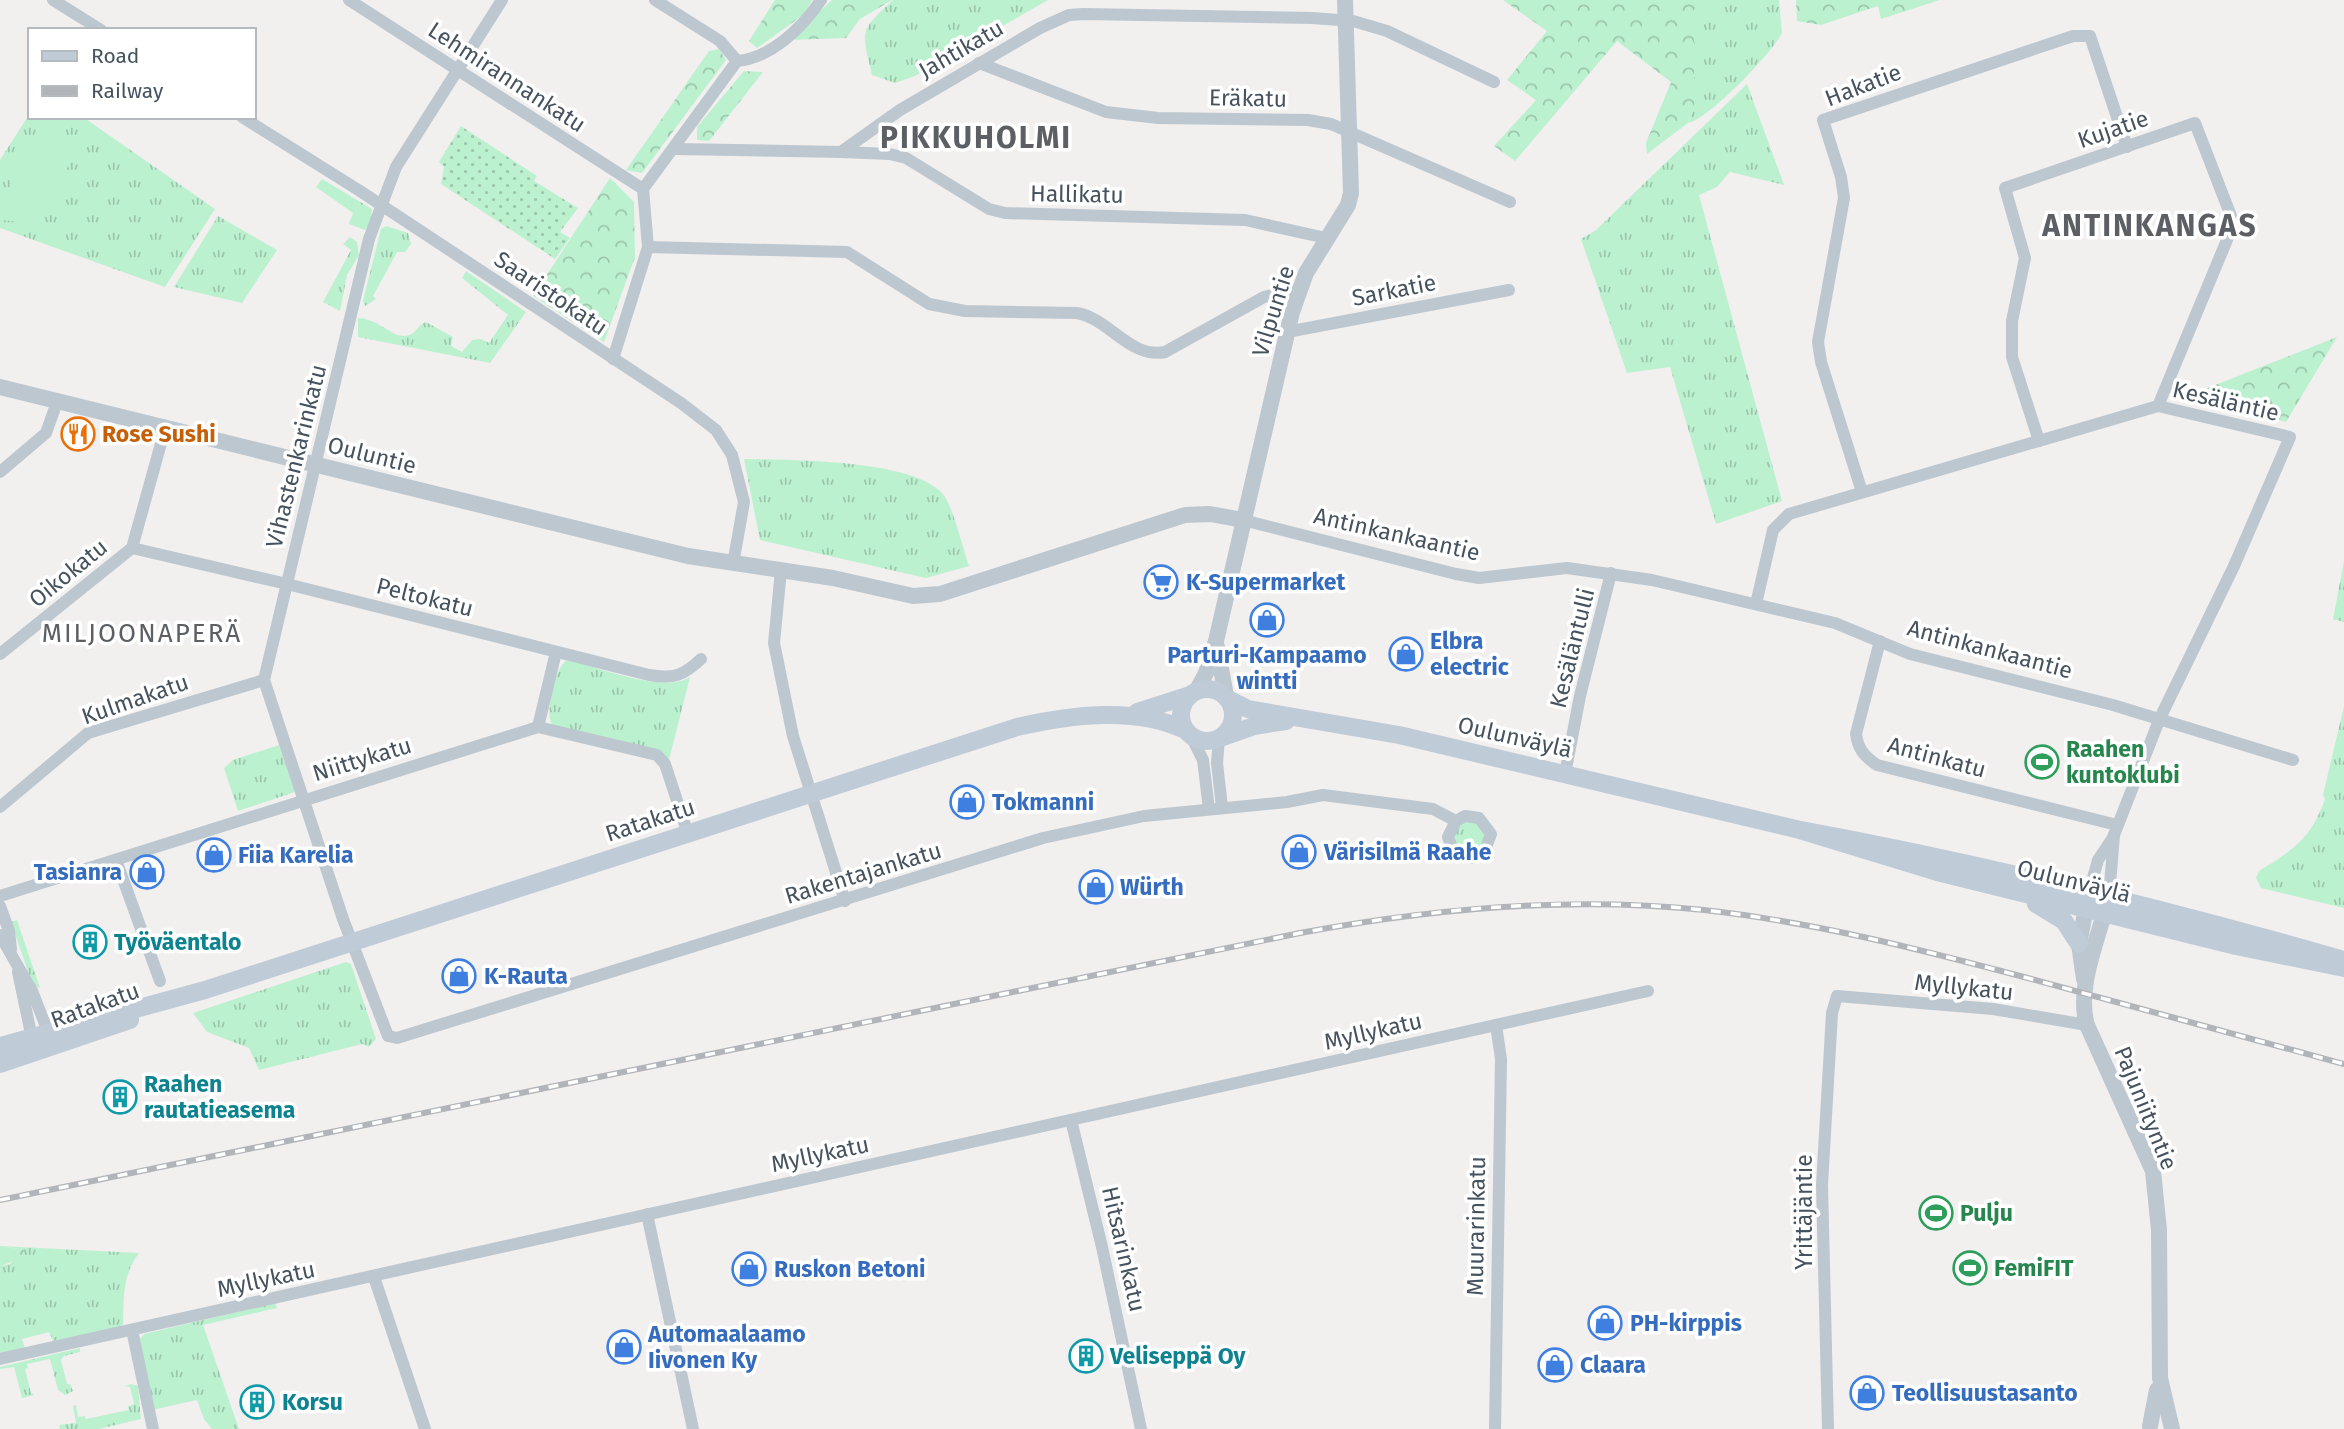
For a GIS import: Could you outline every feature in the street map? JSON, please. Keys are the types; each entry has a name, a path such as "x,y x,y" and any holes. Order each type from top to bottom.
{"main road":[{"path":"1216,690 1228,698 1234,716 1221,738 1205,741 1188,733 1181,715 1193,693 1216,690"},
{"name":"Ratakatu","path":"1115,716 1148,710 1193,693"},
{"name":"Oulunväylä","path":"1228,698 1248,709 1399,735 1796,829 1977,882 2107,905 2344,960"},
{"name":"Ratakatu","path":"0,1064 33,1045 51,1039 1017,727 1069,718 1115,716 1160,719 1188,733"},
{"name":"Oulunväylä","path":"1221,738 1254,726 1303,719"},
{"name":"Oulunväylä","path":"1816,834 1948,857 2088,901"},
{"path":"1977,882 2051,911 2070,927 2079,944"},
{"name":"Oulunväylä","path":"2107,905 2260,952 2344,968"},
{"name":"Ratakatu","path":"0,1046 33,1045"}],"street":[{"path":"53,0 98,28"},
{"name":"Lehmirannankatu","path":"349,0 643,189"},
{"name":"Vihastenkarinkatu","path":"264,680 369,239 396,167 502,0"},
{"path":"655,0 720,41 737,61"},
{"path":"613,359 648,247 643,189 737,61 757,59 807,21 821,0"},
{"name":"Vilpuntie","path":"1193,693 1206,673 1216,641 1287,332 1300,288 1326,238 1349,205 1351,193 1345,0"},
{"name":"Jahtikatu","path":"841,152 900,110 1040,27 1069,15 1345,20 1387,31 1494,82"},
{"name":"Hakatie","path":"1863,492 1821,362 1818,342 1844,198 1841,177 1823,120 2073,36 2090,36 2127,147"},
{"name":"Eräkatu","path":"979,63 1106,112 1158,118 1308,120 1331,124 1510,202"},
{"name":"Saaristokatu","path":"245,119 704,419 729,446 744,502 733,564"},
{"name":"Kujatie","path":"2039,440 2012,357 2012,321 2025,258 2005,188 2195,123 2231,216 2229,235 2158,406"},
{"path":"674,149 841,152"},
{"name":"Hallikatu","path":"841,152 890,154 906,158 989,209 1004,214 1245,219 1326,238"},
{"path":"648,247 847,253 929,304 965,311 1091,316 1142,352 1153,354 1165,352 1264,297 1300,288"},
{"name":"Sarkatie","path":"1287,332 1509,290"},
{"name":"Ouluntie","path":"0,387 688,556 733,564"},
{"path":"0,472 46,433 57,402"},
{"name":"Kesäläntie","path":"1756,604 1773,530 1789,514 2158,406 2290,437 2234,566 2160,718 2116,830 2098,860 2088,901"},
{"name":"Oikokatu","path":"0,654 132,548 165,429"},
{"name":"Antinkankaantie","path":"733,564 926,596 1002,575 1180,516 1201,513 1243,520 1456,575 1479,578 1567,568 1611,573 1756,604 1835,623 1910,654 2160,718 2293,760"},
{"name":"Peltokatu","path":"132,548 664,677 682,676 701,659"},
{"path":"781,570 774,643 793,736 845,901"},
{"name":"Kesäläntulli","path":"1565,774 1580,696 1611,573"},
{"name":"Antinkatu","path":"1880,640 1856,734 1858,746 1867,758 1877,765 2116,830"},
{"name":"Vilpuntie","path":"1216,641 1228,698"},
{"path":"556,652 538,727 657,755 665,764 688,834"},
{"path":"264,680 352,943"},
{"name":"Kulmakatu","path":"0,807 88,733 264,680"},
{"name":"Niittykatu","path":"0,896 538,727"},
{"path":"1188,733 1203,760 1215,808"},
{"path":"1215,808 1221,738"},
{"name":"Rakentajankatu","path":"352,943 385,1032 397,1038 1043,838 1144,816 1287,802 1323,795 1433,809 1456,821"},
{"name":"Kesäläntie","path":"2107,905 2116,830"},
{"path":"116,860 160,981"},
{"name":"Pajuniityntie","path":"2085,983 2079,944 2088,901"},
{"name":"Pajuniityntie","path":"2107,905 2085,983 2083,1008 2087,1025 2152,1171 2159,1230 2160,1378 2170,1429"},
{"path":"0,906 9,931 33,1045"},
{"path":"0,935 11,950"},
{"path":"16,964 32,991 51,1039"},
{"name":"Myllykatu","path":"0,1359 1648,991"},
{"name":"Myllykatu","path":"1837,996 1993,1009 2087,1025"},
{"name":"Yrittäjäntie","path":"1828,1429 1822,1185 1832,1013 1837,996"},
{"name":"Muurarinkatu","path":"1495,1429 1501,1059 1496,1025"},
{"name":"Hitsarinkatu","path":"1071,1120 1102,1247 1141,1429"},
{"path":"647,1214 693,1429"},
{"path":"374,1277 425,1429"},
{"path":"132,1330 153,1429"},
{"name":"Pajuniityntie","path":"2146,1428 2160,1378"},
{"path":"2146,1428 2170,1429"}],"green space":[{"path":"775,0 812,0 803,15 757,48 749,41"},
{"path":"832,0 892,0 860,19 846,38 788,40"},
{"path":"893,0 1048,0 915,76 895,83 872,75 865,40 868,26"},
{"path":"1503,0 1694,0 1694,108 1688,123 1647,154 1646,143 1671,82 1617,41 1515,161 1494,146 1536,100 1507,80 1547,31"},
{"path":"1694,0 1779,0 1782,33 1739,84 1710,110 1688,123 1694,108"},
{"path":"1796,0 1940,0 1881,19 1878,6 1821,25 1797,21"},
{"path":"719,49 726,60 642,173 626,170 709,51"},
{"path":"744,71 763,72 709,141 697,140 697,127"},
{"path":"1747,84 1784,185 1730,172 1717,187 1699,195 1782,501 1716,524 1670,367 1627,373 1581,239 1596,230"},
{"path":"28,116 28,119 86,119 215,209 165,287 0,228 0,160"},
{"path":"461,126 537,176 534,181 578,208 560,232 570,238 555,259 441,184 444,167 439,162"},
{"path":"44,133 77,149 38,223 0,220 0,201"},
{"path":"610,178 634,202 635,257 604,342 533,296"},
{"path":"322,179 372,209 370,228 365,230 349,224 353,213 316,187"},
{"path":"218,216 277,250 242,303 174,287"},
{"path":"386,226 408,233 411,244 405,252 397,252 373,296 376,299 365,306 363,301 381,229"},
{"path":"350,237 357,242 359,255 347,275 340,311 323,302 351,250 343,244"},
{"path":"466,271 526,312 490,363 358,337 358,318 374,322 403,336 412,334 426,322 453,337 451,346 462,352 472,340 481,339 489,343 508,315 462,278"},
{"path":"2337,337 2286,422 2185,397"},
{"path":"744,459 849,464 905,474 927,482 946,499 969,566 926,578 760,540"},
{"path":"2344,561 2344,622 2333,619"},
{"path":"567,660 648,681 679,681 690,677 669,760 552,725 552,691 558,672"},
{"path":"2344,706 2344,908 2261,888 2256,878 2259,871 2300,842 2320,813"},
{"path":"279,745 295,792 238,811 224,768 233,760"},
{"path":"1470,822 1476,823 1484,831 1484,843 1476,851 1470,852 1464,851 1456,843 1455,837 1456,831 1464,823"},
{"path":"17,920 40,988 33,986 11,922"},
{"path":"346,962 351,964 376,1039 369,1047 362,1044 259,1070 249,1048 207,1032 193,1013"},
{"path":"0,1246 139,1253 127,1278 123,1324 120,1328 53,1341 49,1332 22,1339 25,1348 0,1353 0,1266 10,1264 23,1250"},
{"path":"0,1246 24,1250 23,1258 0,1266"},
{"path":"275,1303 277,1308 203,1325 239,1429 212,1429 204,1419 197,1400 152,1410 140,1339 144,1334"},
{"path":"80,1348 80,1352 64,1356 61,1360 67,1384 70,1384 73,1391 65,1395 58,1390 50,1359 27,1364 28,1368 25,1369 31,1393 34,1395 22,1398 14,1367 0,1369 0,1367"},
{"path":"125,1386 138,1386 141,1419 99,1429 60,1429 59,1425 76,1423 73,1406 76,1405 78,1417 85,1416 86,1419 129,1410 128,1406 134,1404 130,1387"}],"railway":[{"path":"0,1200 1300,933 1401,917 1502,907 1603,904 1653,906 1704,910 1786,922 1945,956 2344,1064"}],"place":[{"name":"Rose Sushi","path":"78,434"},
{"name":"K-Supermarket","path":"1161,582"},
{"name":"Parturi-Kampaamo wintti","path":"1267,620"},
{"name":"Elbra electric","path":"1406,654"},
{"name":"Raahen kuntoklubi","path":"2042,762"},
{"name":"Tokmanni","path":"967,802"},
{"name":"Värisilmä Raahe","path":"1299,852"},
{"name":"Fiia Karelia","path":"214,855"},
{"name":"Tasianra","path":"147,872"},
{"name":"Würth","path":"1096,887"},
{"name":"Työväentalo","path":"90,942"},
{"name":"K-Rauta","path":"459,976"},
{"name":"Raahen rautatieasema","path":"120,1097"},
{"name":"Pulju","path":"1936,1213"},
{"name":"FemiFIT","path":"1970,1268"},
{"name":"Ruskon Betoni","path":"749,1269"},
{"name":"PH-kirppis","path":"1605,1323"},
{"name":"Automaalaamo Iivonen Ky","path":"624,1347"},
{"name":"Veliseppä Oy","path":"1086,1356"},
{"name":"Claara","path":"1555,1365"},
{"name":"Teollisuustasanto","path":"1867,1393"},
{"name":"Korsu","path":"257,1402"}],"district":[{"name":"PIKKUHOLMI","path":"976,138"},
{"name":"ANTINKANGAS","path":"2150,226"},
{"name":"MILJOONAPERÄ","path":"142,633"}]}
